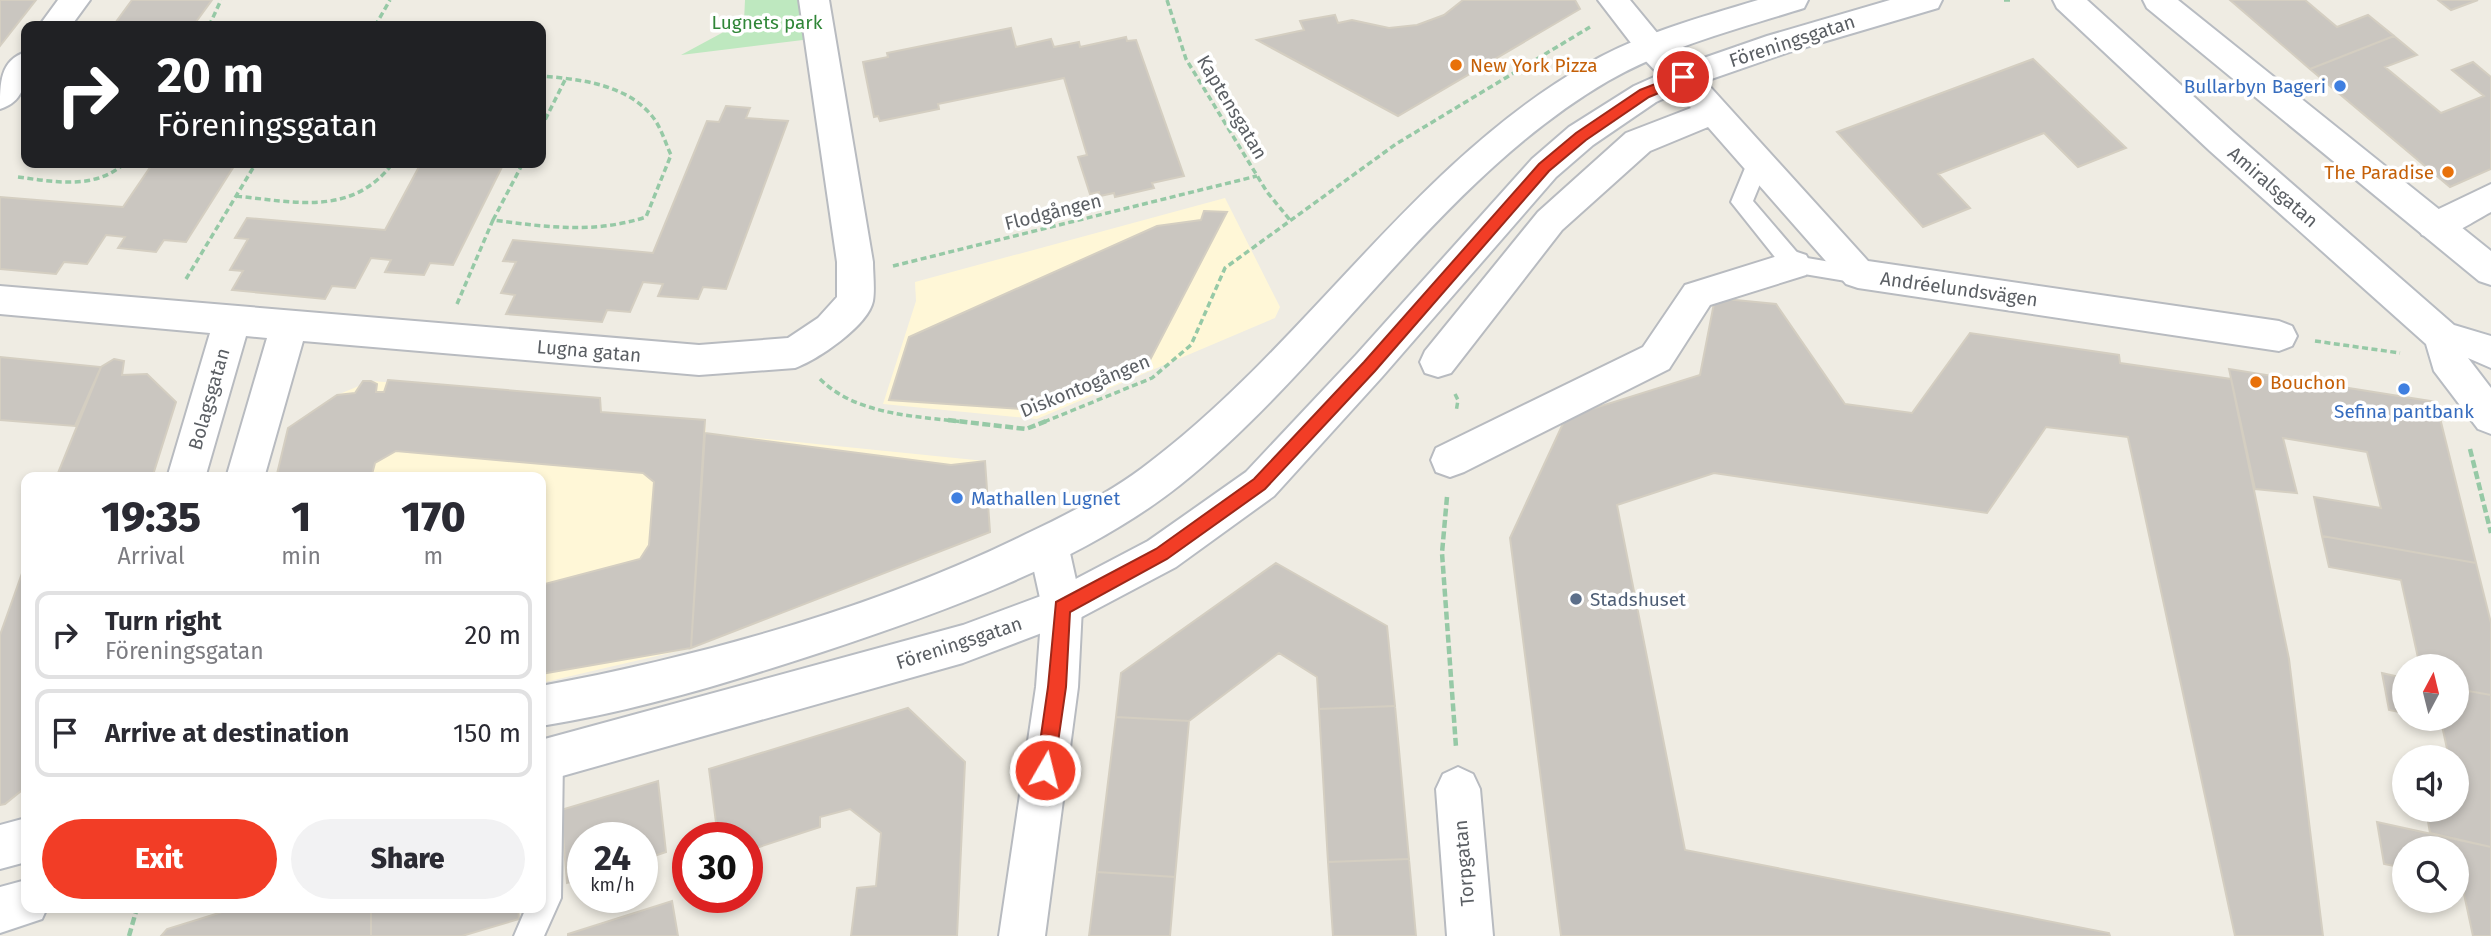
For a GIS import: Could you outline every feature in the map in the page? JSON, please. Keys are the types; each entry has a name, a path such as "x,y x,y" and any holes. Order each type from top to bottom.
{"street":[{"path":"58,21 75,0"},
{"path":"795,353 831,328 855,302 851,235 814,0"},
{"name":"Föreningsgatan","path":"546,705 579,700 717,667 948,590 1048,544 1118,505 1171,470 1257,390 1420,218 1500,143 1556,99 1618,62 1793,0"},
{"name":"Föreningsgatan","path":"546,760 963,644 1062,607 1162,554 1259,484 1369,366 1544,168 1581,136 1644,94 1683,77 1778,44 1927,0"},
{"name":"Amiralsgatan","path":"2068,0 2222,142 2443,337 2476,345 2491,353"},
{"path":"2158,0 2491,271"},
{"name":"Andréelundsvägen","path":"1616,5 1858,274 2279,336"},
{"path":"0,97 21,69"},
{"path":"1438,362 1559,212 1638,142 1714,111"},
{"path":"2434,226 2491,197"},
{"path":"1450,460 1656,358 1698,295 1794,265"},
{"name":"Lugna gatan","path":"0,300 699,360 795,353"},
{"name":"Bolagsgatan","path":"188,472 232,320"},
{"path":"247,472 289,325"},
{"path":"2443,337 2447,360 2462,377 2479,429"},
{"path":"1023,936 1057,687 1062,607 1048,544"},
{"name":"Torpgatan","path":"1458,789 1470,936"},
{"path":"0,847 21,841"},
{"path":"0,910 21,904"}],"lane":[{"path":"1758,162 1742,202 1794,265 1858,274"}],"path":[{"path":"211,21 221,0"},
{"path":"378,21 390,0"},
{"name":"Kaptensgatan","path":"1167,0 1186,59 1257,176 1290,220"},
{"path":"2004,0 2013,0"},
{"name":"Diskontogången","path":"795,353 834,393 888,413 1026,429 1152,378 1191,345 1225,268 1396,144 1616,5"},
{"path":"494,220 579,230 619,228 646,217 671,155 651,114 621,92 566,78 546,76"},
{"path":"546,118 566,78"},
{"path":"18,177 67,183 115,174 120,168"},
{"path":"163,314 253,168"},
{"path":"236,196 322,202 357,196 390,168"},
{"path":"441,338 520,168"},
{"name":"Flodgången","path":"855,275 1257,176"},
{"path":"2279,336 2417,356 2443,337"},
{"path":"1438,362 1458,400 1442,553 1450,633 1458,789"},
{"path":"2479,429 2491,533"},
{"path":"128,936 135,913"}],"shaded area":[{"path":"1225,198 1280,307 1275,318 1037,419 883,404 916,301 915,282"},
{"path":"371,381 600,398 602,412 705,420 706,433 985,461 990,532 691,648 546,682 546,472 277,472 288,428 337,395"}],"green space":[{"name":"Lugnets park","path":"745,0 803,0 811,39 681,55 744,21"}],"building":[{"path":"0,0 36,0 0,46"},
{"path":"132,0 212,0 197,21 117,21"},
{"path":"1463,0 1575,0 1580,9 1398,116 1257,40 1304,30 1300,21 1335,15 1338,23 1352,20 1389,28 1417,25 1444,15"},
{"path":"2230,0 2305,0 2337,27 2368,15 2394,36 2310,69"},
{"path":"2438,0 2478,0 2451,10"},
{"path":"1011,28 1016,47 1051,39 1054,47 1079,42 1080,47 1126,37 1127,41 1136,40 1184,176 1152,183 1154,188 1115,197 1114,193 1100,196 1099,192 1090,194 1078,157 1087,155 1064,78 938,104 939,109 880,121 878,116 874,117 863,62 888,57 887,53"},
{"path":"2394,36 2417,55 2385,67 2441,113 2484,96 2452,70 2473,62 2491,77 2491,169 2450,187 2310,69"},
{"path":"2033,59 2126,148 2078,167 2044,133 1938,174 1970,208 1923,227 1837,132"},
{"path":"726,106 750,108 746,118 788,121 726,289 703,287 698,299 658,296 663,284 643,282 630,312 607,310 602,322 506,314 515,295 501,293 516,262 503,261 513,240 653,253 707,121 719,122"},
{"path":"150,168 233,168 186,242 164,240 156,252 118,248 125,237 106,235 87,264 64,262 56,274 0,269 0,197 123,207"},
{"path":"418,168 502,168 453,265 430,263 424,275 385,272 391,260 371,258 355,288 332,286 325,299 232,290 243,271 230,270 248,239 235,238 247,218 385,230"},
{"path":"1204,211 1227,212 1150,360 1035,410 889,400 909,337 1157,226 1201,220"},
{"name":"Stadshuset","path":"1715,298 1776,304 1845,404 1912,413 1970,333 2119,355 2120,363 2231,379 2289,659 2323,936 2235,936 2128,437 2046,427 1987,513 1714,473 1617,505 1685,850 2109,933 2110,936 1561,936 1510,538 1566,417 1700,375"},
{"path":"0,357 101,367 75,426 0,420"},
{"path":"114,359 124,361 122,375 147,374 176,402 154,472 58,472 101,367"},
{"path":"2229,369 2436,402 2476,563 2322,536 2314,497 2381,508 2367,452 2283,438 2297,493 2255,489"},
{"path":"388,380 600,398 601,412 705,420 691,648 546,673 546,584 640,559 649,545 654,482 643,473 396,451 375,463 373,472 277,472 288,428 337,395 355,393 363,381 377,384 376,392 384,392"},
{"path":"705,433 951,465 985,461 990,532 691,648"},
{"path":"2322,536 2476,563 2491,623 2491,695 2469,691 2469,654 2417,654 2401,580 2329,567"},
{"path":"1276,563 1387,626 1395,706 1319,709 1317,677 1279,653 1189,721 1116,717 1121,673"},
{"path":"21,576 21,791 0,805 0,635"},
{"path":"2382,673 2392,675 2392,711 2389,710"},
{"path":"2469,691 2491,695 2491,847 2469,842 2469,836 2430,833 2428,822 2469,822 2469,745 2446,745 2443,732 2469,732"},
{"path":"1395,706 1409,859 1328,862 1319,709"},
{"path":"908,708 965,762 957,936 851,936 857,888 876,886 881,833 850,809 820,817 820,827 763,846 763,822 716,822 709,769"},
{"path":"1116,717 1189,721 1175,877 1097,872"},
{"path":"658,781 666,852 658,855 658,822 567,822 567,883 561,810"},
{"path":"2377,822 2441,836 2392,836 2392,866 2384,864"},
{"path":"2469,842 2491,847 2491,936 2473,936 2468,913"},
{"path":"1409,859 1416,936 1333,936 1328,862"},
{"path":"1097,872 1175,877 1170,936 1089,936"},
{"path":"672,901 678,936 568,936 634,913 658,913 658,905"},
{"path":"219,913 371,913 371,936 161,936 167,929"},
{"path":"371,913 518,913 519,919 462,936 371,936"}],"place":[{"name":"New York Pizza","path":"1456,65"},
{"name":"Bullarbyn Bageri","path":"2340,86"},
{"name":"The Paradise","path":"2448,172"},
{"name":"Bouchon","path":"2256,382"},
{"name":"Sefina pantbank","path":"2404,389"},
{"name":"Mathallen Lugnet","path":"957,498"},
{"name":"Stadshuset","path":"1576,599"}],"route":[{"path":"1045,770 1057,687 1062,607 1162,554 1259,484 1369,366 1544,168 1581,136 1644,94 1683,77"}]}
